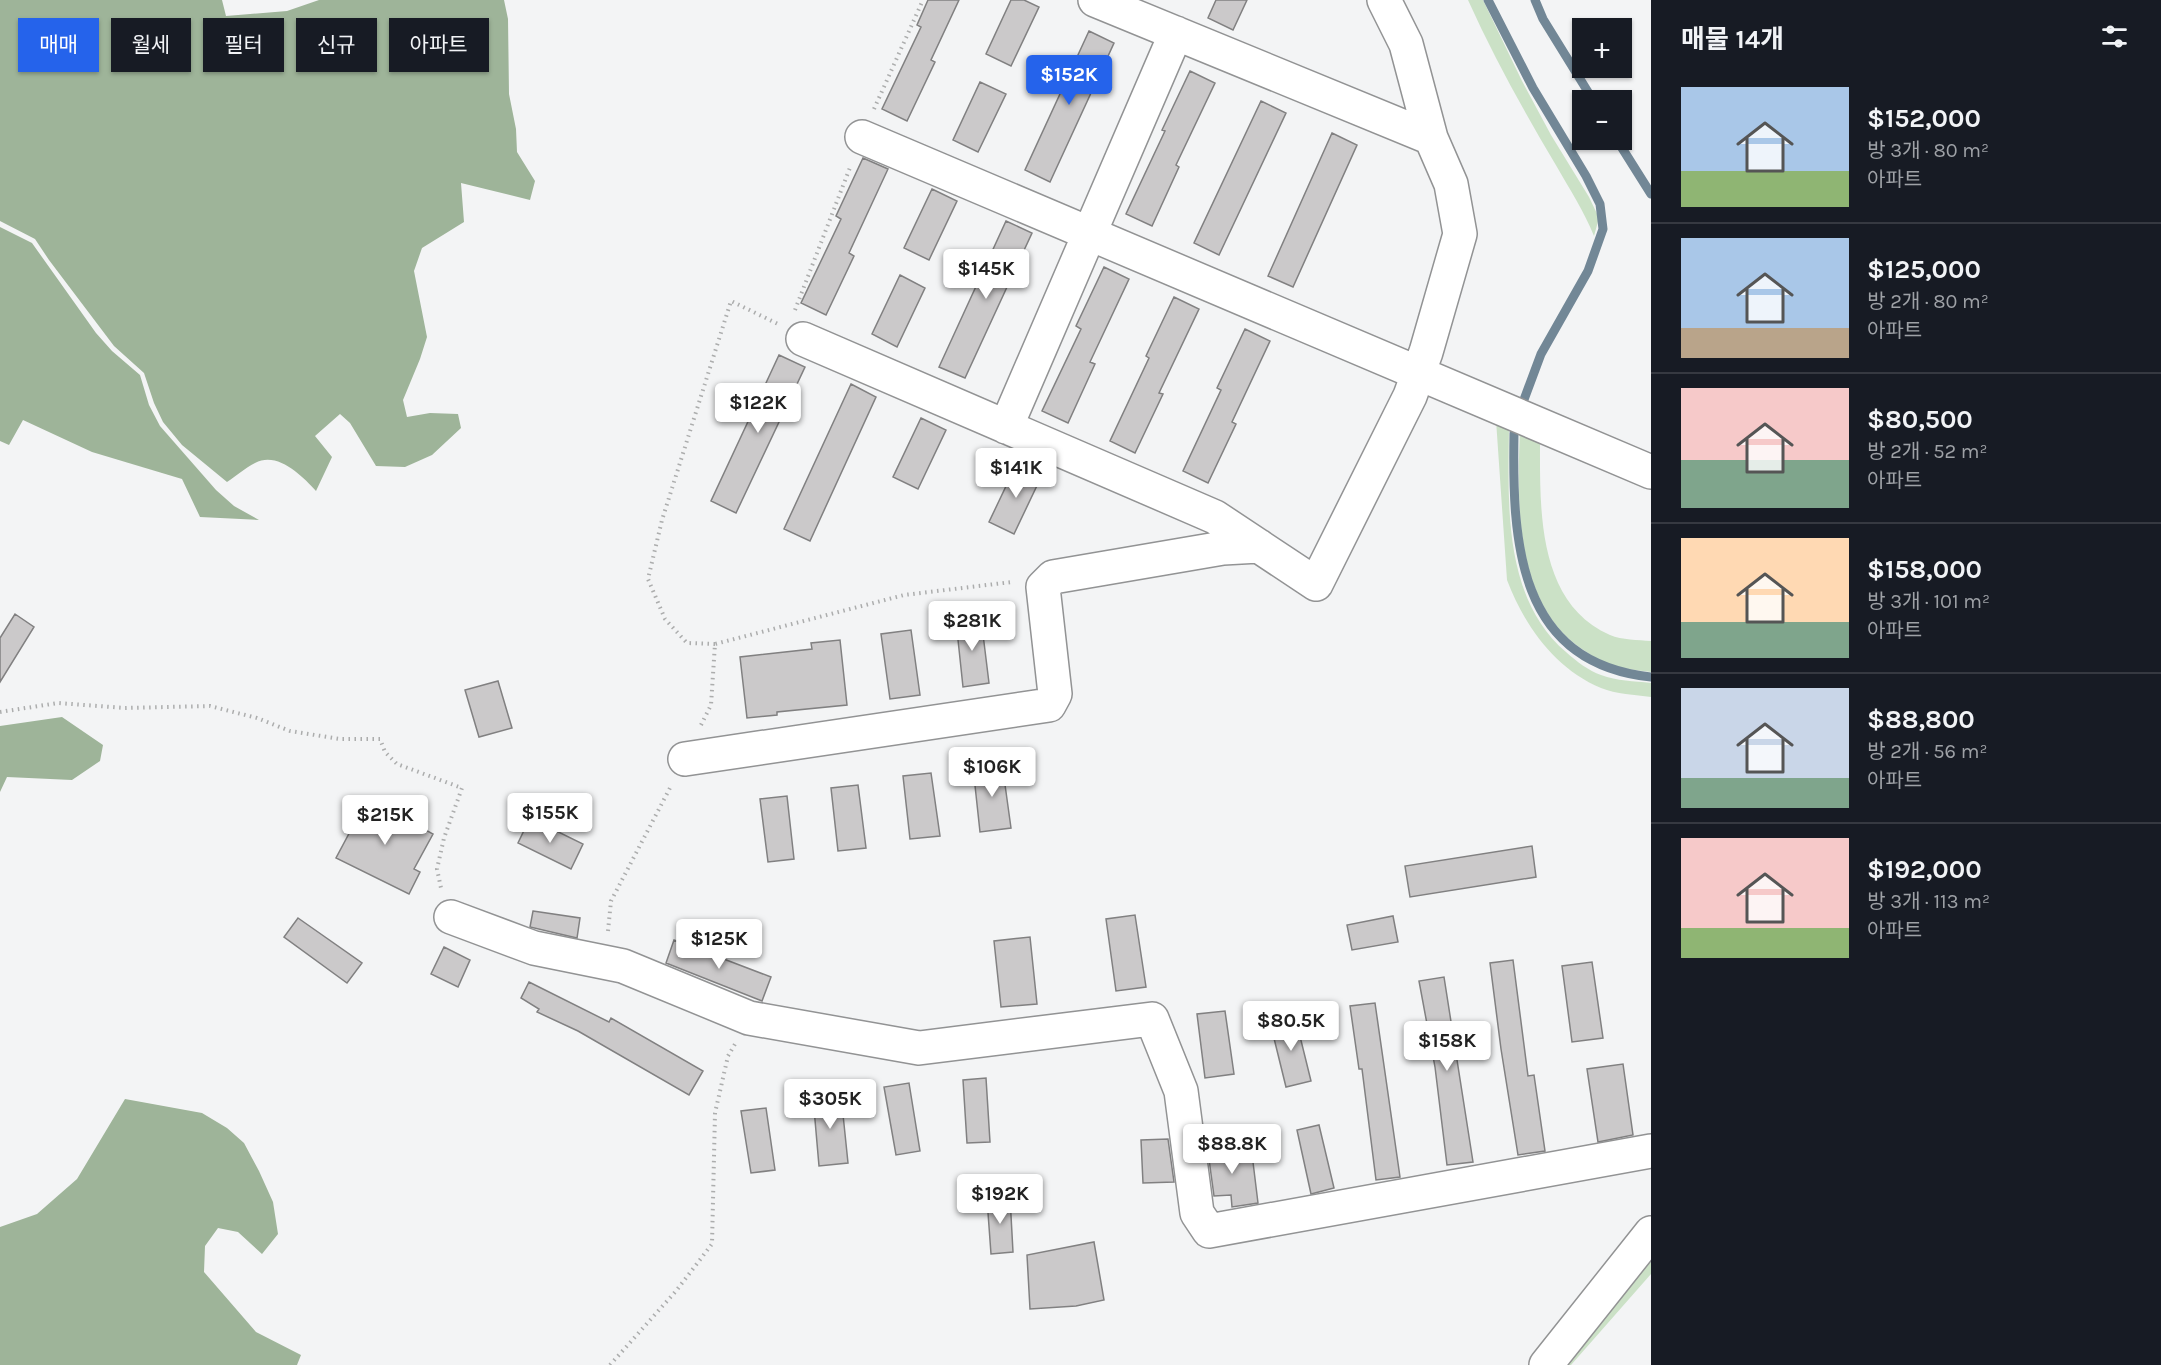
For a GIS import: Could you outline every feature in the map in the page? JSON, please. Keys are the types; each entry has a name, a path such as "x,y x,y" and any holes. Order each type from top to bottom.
{"street":[{"path":"1095,0 1431,138"},
{"path":"794,329 1006,427 1215,517 1316,584 1410,396 1460,234 1451,184 1431,138 1407,44 1384,0"},
{"path":"1006,427 1176,33"},
{"path":"862,137 1651,472"},
{"path":"685,759 1049,705 1055,694 1043,587 1053,577 1223,548 1259,546"},
{"path":"451,917 534,948 623,966 749,1018 919,1048 1152,1019 1181,1091 1197,1213 1209,1231 1651,1151"},
{"path":"1546,1365 1651,1233"}],"path":[{"path":"923,0 862,137 794,329 731,301 662,520 648,579 665,619 687,643 715,644 904,595 1053,577"},
{"path":"623,966 607,944 611,900 711,705 715,644"},
{"path":"0,712 58,703 125,708 210,706 257,718 290,731 340,739 380,739 385,752 397,764 462,788 444,838 437,869 451,917"},
{"path":"610,1365 676,1291 712,1244 715,1113 728,1056 749,1018"}],"green space":[{"path":"0,0 222,0 226,16 287,11 319,0 504,0 508,19 509,94 516,129 517,152 535,181 530,200 461,183 464,222 422,248 414,271 427,337 403,400 407,417 430,413 458,414 461,428 432,455 405,467 376,466 350,423 340,414 315,436 332,457 316,491 297,472 272,460 255,463 227,482 182,445 163,422 144,373 114,346 35,239 0,221"},
{"path":"1468,0 1483,0 1551,135 1589,197 1599,218 1594,236 1577,201 1510,85"},
{"path":"0,227 32,243 96,333 112,351 140,375 149,405 160,426 216,490 234,506 259,520 200,517 182,479 92,452 23,420 9,445 0,441"},
{"path":"1496,420 1509,428 1510,518 1520,577 1530,605 1545,630 1578,662 1607,677 1651,683 1651,697 1613,692 1584,680 1543,644 1522,613 1507,580"},
{"path":"1520,430 1540,443 1543,524 1556,578 1568,601 1586,620 1610,635 1651,641 1651,672 1607,664 1596,658 1560,629 1543,606 1524,550 1519,489"},
{"path":"62,717 103,745 100,761 72,780 7,777 0,792 0,726"},
{"path":"125,1099 202,1113 227,1128 244,1143 273,1202 278,1234 262,1254 238,1232 218,1228 205,1246 204,1272 256,1332 301,1355 297,1365 0,1365 0,1227 37,1214 77,1179"},
{"path":"1651,1262 1651,1274 1571,1365 1560,1365"}],"building":[{"path":"928,0 959,0 931,60 935,62 907,121 882,109 921,27 917,25"},
{"path":"1011,0 1024,0 1039,7 1011,66 986,54"},
{"path":"1216,0 1247,0 1233,30 1208,18"},
{"path":"1089,31 1114,43 1050,182 1025,170"},
{"path":"1190,71 1215,83 1176,165 1179,167 1152,226 1126,214"},
{"path":"980,82 1006,94 978,152 953,140"},
{"path":"1261,101 1286,113 1219,255 1194,243"},
{"path":"1332,133 1357,145 1293,287 1268,276"},
{"path":"863,158 888,169 849,253 854,256 826,315 801,303 841,219 836,216"},
{"path":"932,189 957,201 929,260 904,248"},
{"path":"1006,221 1032,233 965,378 939,367"},
{"path":"1104,267 1129,279 1090,362 1095,364 1068,423 1042,411 1081,329 1076,326"},
{"path":"900,275 925,288 897,347 872,334"},
{"path":"1174,297 1199,309 1159,393 1163,394 1135,453 1110,441 1149,358 1146,356"},
{"path":"1245,329 1270,341 1232,422 1236,424 1208,483 1183,471 1221,390 1217,388"},
{"path":"779,355 805,367 736,513 711,501"},
{"path":"851,384 876,397 810,541 784,529"},
{"path":"921,418 946,430 918,489 893,477"},
{"path":"1017,463 1042,475 1014,534 989,522"},
{"path":"15,614 34,627 0,682 0,638"},
{"path":"981,618 989,683 963,687 956,621"},
{"path":"911,630 920,695 890,699 881,634"},
{"path":"840,640 847,705 777,712 777,715 747,718 740,657 812,649 811,643"},
{"path":"498,681 512,728 479,737 465,690"},
{"path":"1002,763 1011,828 980,832 973,767"},
{"path":"931,773 940,836 910,839 903,776"},
{"path":"858,785 866,848 838,851 831,788"},
{"path":"787,796 794,859 768,862 760,799"},
{"path":"368,798 433,834 414,869 420,872 409,894 336,858"},
{"path":"530,818 583,844 571,869 518,843"},
{"path":"1532,846 1536,877 1410,897 1405,866"},
{"path":"533,911 580,918 577,938 530,927"},
{"path":"1135,915 1146,987 1116,991 1106,919"},
{"path":"1393,916 1398,942 1352,950 1347,925"},
{"path":"298,918 362,963 347,983 284,937"},
{"path":"1030,937 1037,1004 1001,1007 994,941"},
{"path":"674,940 771,977 762,1001 666,963"},
{"path":"444,947 470,960 458,987 431,974"},
{"path":"1513,960 1528,1076 1534,1075 1545,1151 1518,1155 1490,963"},
{"path":"1592,962 1603,1038 1572,1042 1562,966"},
{"path":"1444,977 1473,1162 1447,1165 1435,1067 1419,981"},
{"path":"529,982 609,1022 611,1018 703,1071 689,1095 578,1031 537,1012 539,1009 521,998"},
{"path":"1375,1003 1400,1177 1376,1180 1362,1069 1359,1069 1350,1006"},
{"path":"1225,1011 1234,1074 1205,1078 1197,1014"},
{"path":"1295,1016 1311,1081 1286,1087 1270,1022"},
{"path":"1623,1064 1633,1135 1598,1142 1587,1069"},
{"path":"986,1078 990,1142 967,1143 963,1080"},
{"path":"909,1083 920,1151 896,1155 884,1087"},
{"path":"841,1095 848,1163 819,1166 813,1097"},
{"path":"766,1108 775,1170 751,1173 741,1111"},
{"path":"1319,1125 1334,1188 1311,1194 1297,1130"},
{"path":"1206,1137 1220,1137 1222,1158 1252,1154 1258,1203 1232,1207 1231,1195 1214,1196"},
{"path":"1168,1139 1174,1182 1143,1183 1141,1140"},
{"path":"1010,1197 1013,1252 991,1254 987,1199"},
{"path":"1094,1242 1104,1300 1076,1306 1030,1309 1027,1255"}],"waterway":[{"path":"1488,0 1533,88 1586,176 1600,204 1603,229 1588,271 1541,354 1522,405"},
{"path":"1535,0 1543,19 1587,90"},
{"path":"1623,150 1651,194"},
{"path":"1514,433 1516,515 1521,554 1532,590 1548,622 1573,648 1607,667 1651,677"}]}
